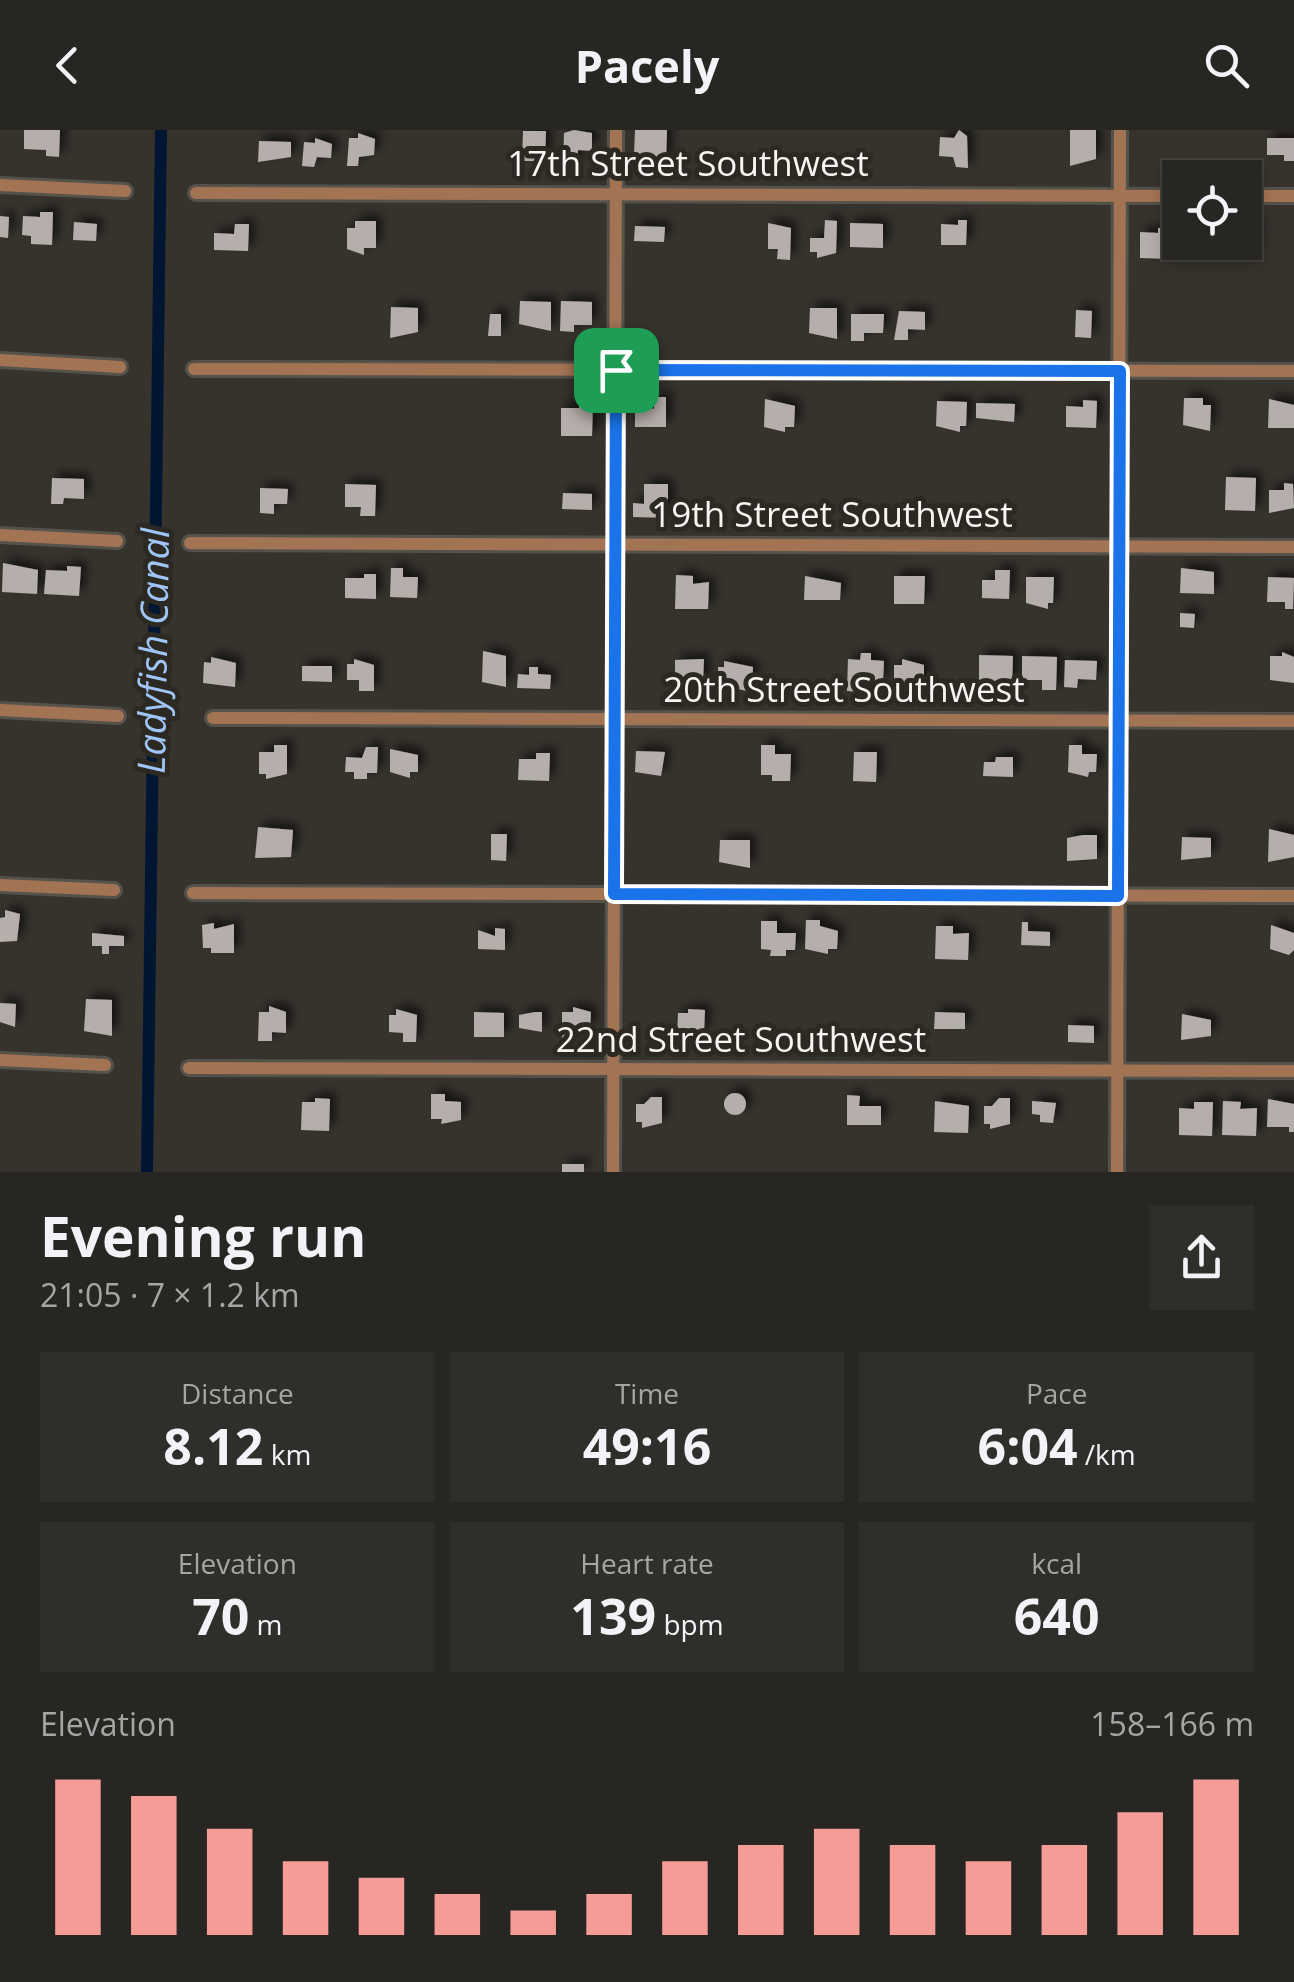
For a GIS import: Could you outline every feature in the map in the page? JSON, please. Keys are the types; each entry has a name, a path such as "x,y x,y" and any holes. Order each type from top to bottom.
{"street":[{"path":"613,1172 616,130"},
{"path":"1118,1172 1120,130"},
{"path":"0,185 125,191"},
{"name":"17th Street Southwest","path":"196,193 1162,196"},
{"path":"1262,196 1294,196"},
{"path":"0,360 120,366"},
{"path":"194,369 1294,371"},
{"path":"0,535 117,541"},
{"name":"19th Street Southwest","path":"190,543 1294,547"},
{"path":"0,710 118,716"},
{"name":"20th Street Southwest","path":"213,718 1294,721"},
{"path":"0,885 114,890"},
{"path":"193,893 1294,896"},
{"path":"0,1060 105,1066"},
{"name":"22nd Street Southwest","path":"189,1068 1294,1071"}],"building":[{"path":"24,130 60,130 59,157 46,156 46,150 24,149"},
{"path":"635,130 667,130 666,162 634,155"},
{"path":"959,130 967,136 968,168 956,167 953,157 939,156 940,137 954,138"},
{"path":"1070,130 1096,130 1096,159 1070,166"},
{"path":"523,131 546,131 545,161 522,161"},
{"path":"358,133 375,139 374,155 359,157 358,166 347,166 349,138 358,138"},
{"path":"564,133 592,133 592,151 578,150 577,164 563,164"},
{"path":"315,138 332,144 331,158 317,157 314,167 302,166 304,142 315,143"},
{"path":"1267,138 1294,138 1294,161 1284,161 1284,155 1267,155"},
{"path":"259,141 291,142 291,157 258,162"},
{"path":"40,212 53,212 52,245 31,244 31,236 22,235 23,216 40,217"},
{"path":"0,216 9,217 8,238 0,237"},
{"path":"825,220 837,221 836,253 817,258 817,252 810,252 810,238 824,238"},
{"path":"958,220 967,220 966,245 941,245 941,224 958,225"},
{"path":"355,221 376,221 376,248 364,248 364,255 347,249 347,228 355,228"},
{"path":"74,222 97,224 96,241 73,240"},
{"path":"768,223 791,228 790,260 777,259 778,249 768,249"},
{"path":"850,223 883,224 883,248 850,247"},
{"path":"235,224 249,224 248,251 214,250 214,233 234,234"},
{"path":"635,226 665,227 664,242 634,241"},
{"path":"1158,228 1162,228 1162,259 1140,258 1140,232 1158,233"},
{"path":"520,301 551,302 551,331 519,324"},
{"path":"561,301 592,302 592,325 574,325 574,332 560,331"},
{"path":"391,307 418,308 418,332 390,338"},
{"path":"810,308 837,308 837,339 809,333"},
{"path":"1076,310 1092,311 1091,338 1075,337"},
{"path":"899,311 925,312 925,330 908,329 908,340 894,340"},
{"path":"490,314 501,314 501,336 488,336"},
{"path":"851,314 884,314 883,333 864,333 864,341 851,341"},
{"path":"654,397 666,397 666,427 635,427 635,404 654,409"},
{"path":"1184,398 1203,398 1203,405 1211,405 1210,431 1183,425"},
{"path":"765,399 795,406 794,427 785,427 785,432 764,427"},
{"path":"1269,399 1294,405 1294,428 1268,428"},
{"path":"1083,400 1097,401 1096,428 1066,427 1066,406 1083,407"},
{"path":"579,401 593,401 592,436 561,436 561,408 579,408"},
{"path":"937,401 967,402 966,426 960,426 960,432 936,426"},
{"path":"976,403 1015,404 1014,422 976,418"},
{"path":"1226,477 1256,478 1255,511 1225,510"},
{"path":"52,478 84,479 84,499 64,498 63,504 51,504"},
{"path":"1284,483 1293,484 1294,508 1269,513 1269,490 1284,490"},
{"path":"345,484 376,485 375,516 360,516 361,507 345,507"},
{"path":"644,484 668,484 668,518 633,517 633,503 644,504"},
{"path":"260,488 288,489 287,504 274,504 274,514 260,513"},
{"path":"563,493 592,494 592,510 562,509"},
{"path":"3,563 38,570 37,594 2,592"},
{"path":"67,566 81,567 79,596 44,594 46,570 67,571"},
{"path":"391,568 403,568 403,577 418,577 417,598 390,597"},
{"path":"1181,568 1214,572 1214,594 1180,593"},
{"path":"995,570 1010,570 1009,599 982,598 982,580 995,580"},
{"path":"364,574 376,574 376,599 345,598 345,578 364,578"},
{"path":"676,575 693,576 693,584 709,582 708,609 675,609"},
{"path":"805,576 841,583 840,600 804,600"},
{"path":"894,576 925,576 924,604 894,604"},
{"path":"1026,577 1054,577 1053,603 1048,603 1048,609 1026,603"},
{"path":"1268,577 1294,578 1293,609 1285,609 1285,602 1267,602"},
{"path":"1180,613 1195,614 1194,628 1180,627"},
{"path":"483,651 506,656 506,687 482,682"},
{"path":"1282,652 1294,657 1294,683 1270,680 1270,656 1282,656"},
{"path":"861,653 871,653 871,660 884,661 883,682 861,682 861,692 847,691 848,659 860,660"},
{"path":"979,655 1013,656 1012,686 979,681"},
{"path":"1022,656 1057,657 1056,690 1042,690 1042,680 1022,680"},
{"path":"211,657 236,663 235,687 203,683 204,662 211,663"},
{"path":"354,659 374,665 374,691 359,691 359,680 347,680 347,664 354,664"},
{"path":"704,659 703,683 675,689 675,660"},
{"path":"902,659 924,665 924,689 903,688 903,683 894,683 894,665 902,665"},
{"path":"1065,660 1097,661 1096,680 1078,679 1077,688 1064,687"},
{"path":"724,661 753,667 752,692 718,685 718,667 724,667"},
{"path":"302,666 332,666 332,682 302,681"},
{"path":"529,667 538,667 538,674 551,675 550,689 517,688 518,674 529,675"},
{"path":"274,745 287,745 287,774 266,779 266,774 259,774 259,752 274,752"},
{"path":"761,745 775,745 775,754 791,754 790,781 772,781 772,775 761,775"},
{"path":"1069,745 1082,745 1082,754 1097,754 1096,772 1089,772 1088,777 1068,772"},
{"path":"366,747 378,747 377,773 367,773 367,779 354,779 354,772 345,772 346,757 362,758"},
{"path":"390,749 418,755 418,772 410,772 410,778 390,772"},
{"path":"636,751 665,752 661,776 635,772"},
{"path":"854,752 877,752 876,782 853,781"},
{"path":"536,753 550,753 549,781 518,780 519,759 536,759"},
{"path":"996,757 1013,757 1013,777 983,776 984,762 995,762"},
{"path":"258,827 293,830 291,857 255,858"},
{"path":"1269,829 1294,835 1294,857 1268,862"},
{"path":"491,834 507,834 506,861 491,860"},
{"path":"1097,835 1097,859 1067,861 1067,838"},
{"path":"1182,837 1211,838 1211,857 1181,860"},
{"path":"720,840 750,840 750,868 719,862"},
{"path":"5,910 20,914 17,941 0,942 0,918 5,917"},
{"path":"806,920 820,920 820,926 838,931 837,949 828,949 828,954 805,949"},
{"path":"761,921 777,921 777,933 796,933 795,950 786,950 786,956 770,956 771,950 761,949"},
{"path":"1022,922 1028,922 1028,931 1050,932 1050,946 1021,945"},
{"path":"214,923 214,929 234,924 234,953 211,953 211,948 203,948 202,925"},
{"path":"1271,925 1294,933 1294,950 1289,955 1270,949"},
{"path":"936,926 953,926 953,934 969,933 968,960 935,959"},
{"path":"495,928 505,929 505,950 478,949 478,930 495,936"},
{"path":"92,933 124,936 124,946 109,946 109,954 102,954 102,946 92,946"},
{"path":"86,999 112,1000 112,1036 84,1031"},
{"path":"0,1003 16,1004 15,1027 0,1022"},
{"path":"269,1006 286,1012 286,1033 272,1032 272,1041 258,1041 259,1012 269,1012"},
{"path":"573,1007 591,1012 590,1029 575,1029 575,1041 562,1041 562,1012 573,1012"},
{"path":"396,1009 417,1015 416,1042 403,1042 403,1033 389,1032 389,1015 396,1015"},
{"path":"688,1009 705,1010 704,1033 697,1033 696,1040 677,1039 678,1013 688,1013"},
{"path":"474,1012 504,1013 504,1037 474,1037"},
{"path":"542,1012 542,1032 519,1028 519,1015"},
{"path":"935,1012 965,1013 965,1029 934,1029"},
{"path":"1182,1014 1211,1020 1211,1036 1181,1040"},
{"path":"1068,1025 1094,1026 1094,1043 1068,1042"},
{"path":"735,1093 743,1096 743,1112 735,1115 727,1112 724,1104 727,1096"},
{"path":"431,1094 445,1094 445,1101 461,1102 461,1120 441,1124 442,1119 431,1119"},
{"path":"847,1095 860,1096 859,1106 881,1106 881,1125 847,1125"},
{"path":"651,1097 662,1097 662,1123 642,1128 642,1122 636,1122 636,1104 644,1104"},
{"path":"315,1098 330,1099 329,1131 301,1130 302,1102 315,1102"},
{"path":"999,1098 1010,1098 1010,1124 990,1129 990,1124 984,1124 984,1106 992,1106"},
{"path":"1268,1099 1294,1104 1294,1132 1289,1132 1289,1127 1267,1127"},
{"path":"935,1101 969,1106 968,1133 934,1132"},
{"path":"1032,1101 1056,1103 1053,1123 1040,1122 1040,1115 1032,1114"},
{"path":"1223,1101 1241,1102 1240,1109 1257,1108 1256,1136 1222,1135"},
{"path":"1194,1102 1213,1102 1212,1136 1179,1135 1179,1108 1194,1109"},
{"path":"562,1164 584,1164 584,1172 562,1172"}],"waterway":[{"name":"Ladyfish Canal","path":"147,1172 161,130"}],"route":[{"path":"616,370 1120,371 1118,896 614,894 616,370"}]}
